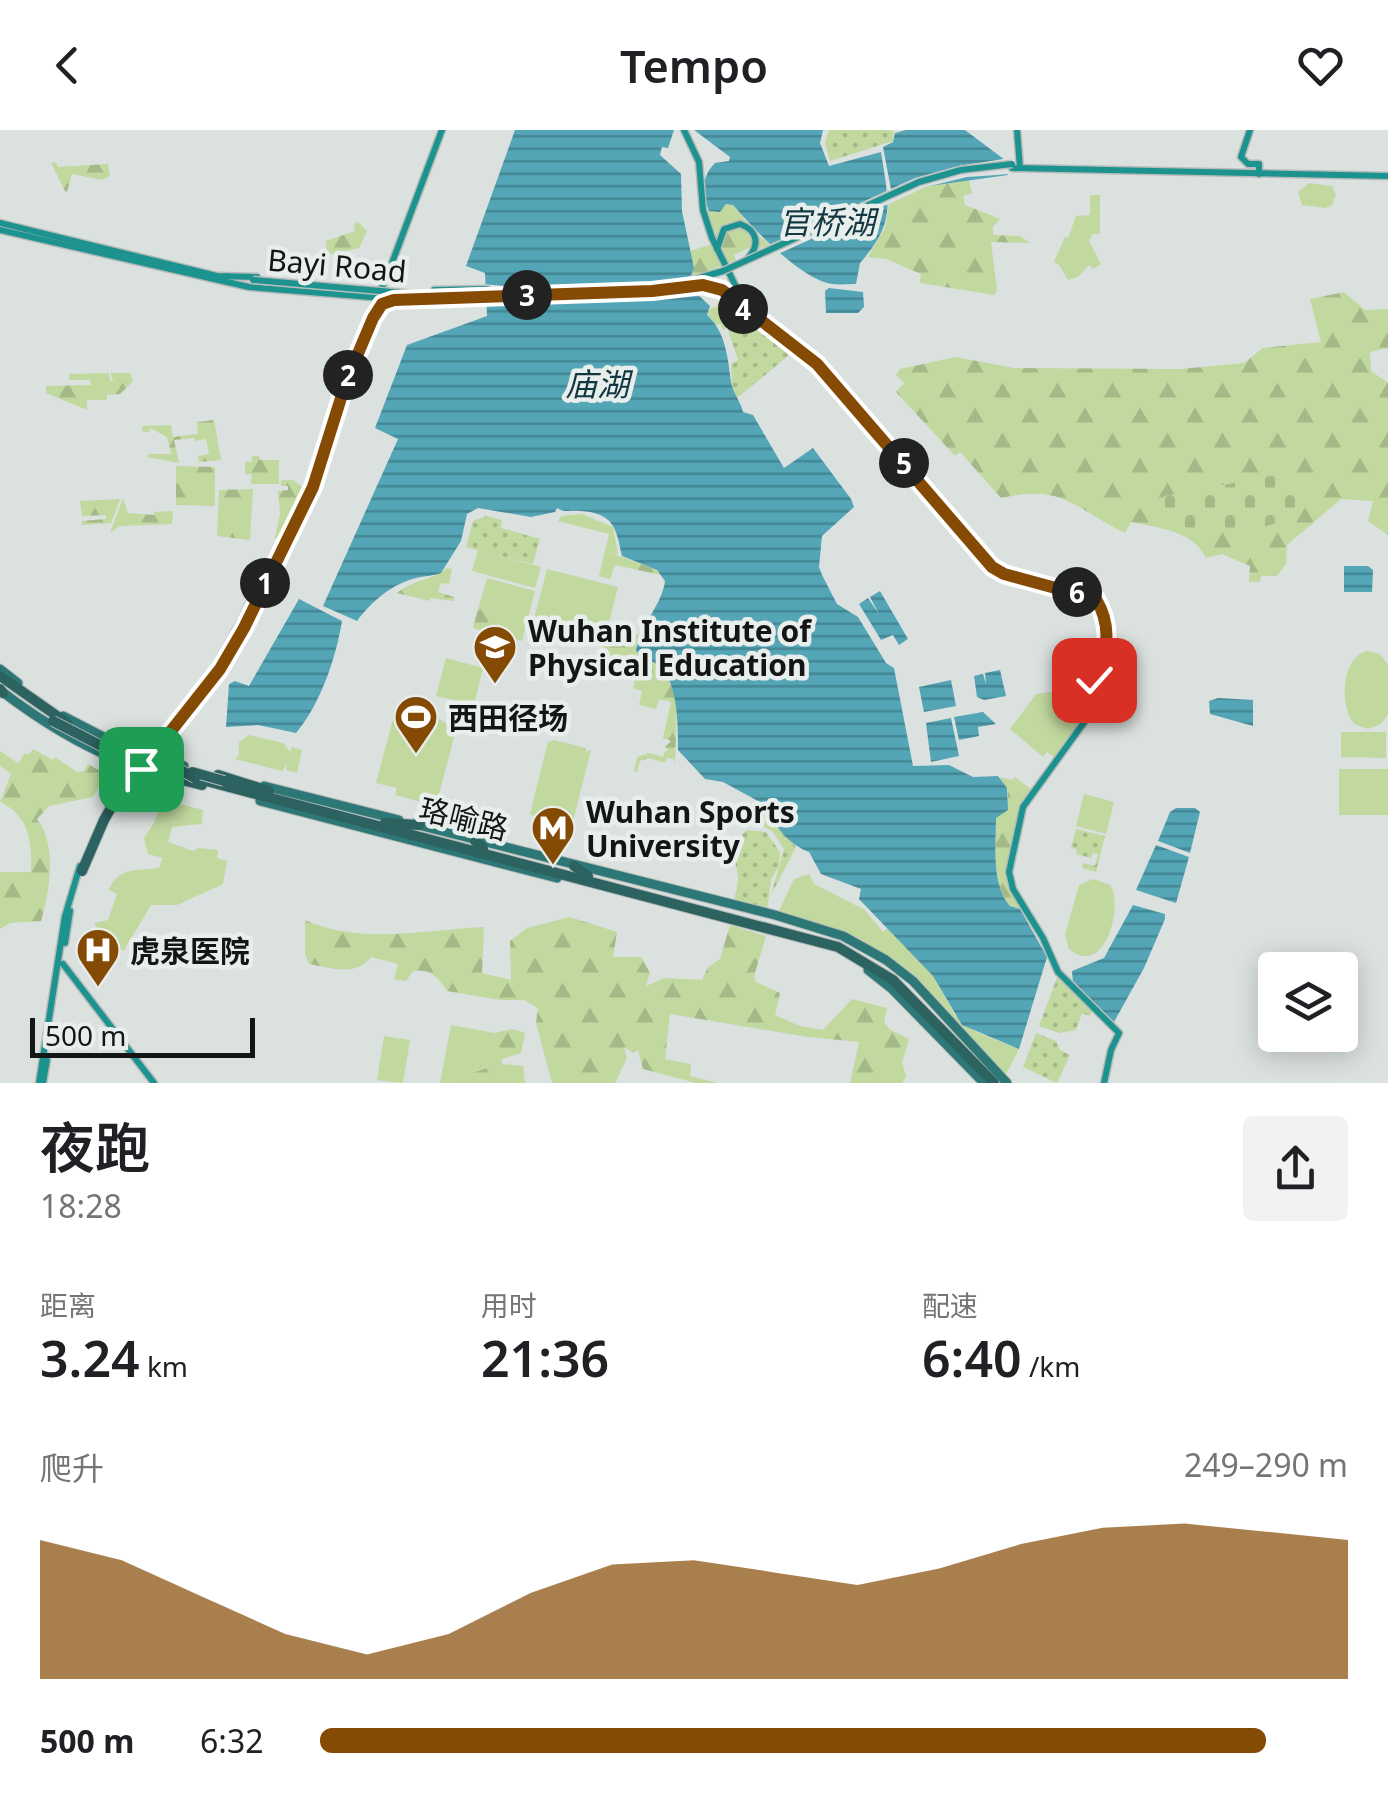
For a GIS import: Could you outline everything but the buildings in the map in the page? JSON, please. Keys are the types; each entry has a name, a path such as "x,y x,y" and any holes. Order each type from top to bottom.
{"highway":[{"path":"195,778 171,763 165,750 167,735 216,668 255,594"},
{"name":"珞喻路","path":"1,686 21,694 54,719 101,744 147,760 290,801 481,848"},
{"name":"珞喻路","path":"1,686 119,755 263,799 290,801 384,823 826,943 867,962 906,992 994,1083"},
{"path":"21,694 46,704"},
{"path":"82,870 120,792 122,772 114,754 101,744"},
{"path":"179,765 242,781 290,801"},
{"path":"163,775 263,799"},
{"path":"384,823 419,826"},
{"path":"481,848 497,863"},
{"path":"574,866 613,893"},
{"name":"珞喻路","path":"593,879 816,935 853,949 896,978 1004,1083"},
{"path":"716,919 734,919"}],"main road":[{"path":"1,686 44,721 101,744 147,746 167,733 221,654 306,494 342,380 390,276 443,130"},
{"path":"41,1083 68,897 92,837 125,784 220,669 244,628 310,495 346,382 443,130"},
{"path":"684,130 699,162 704,210 717,250 742,300 760,320"},
{"path":"1016,166 1017,130"},
{"path":"1250,130 1241,156 1248,164 1259,164 1259,172"},
{"name":"Bayi Road","path":"220,279 402,294 652,291 690,286 728,273 922,184 962,173 1016,166"},
{"name":"Bayi Road","path":"509,294 676,285 715,274 919,182 961,170 1016,166 1388,175"},
{"path":"717,250 720,234 729,225 740,224 754,234 756,247 747,260"},
{"name":"Bayi Road","path":"0,226 220,279 324,294 381,294"},
{"path":"390,276 399,295"},
{"name":"Bayi Road","path":"220,279 325,284 381,294"},
{"path":"324,294 325,284"},
{"path":"690,286 710,286 728,295 814,362 851,400 992,567 1004,574 1092,598 1102,610 1107,650 1094,680 1093,709 1023,807 1009,869 1013,889 1064,980 1119,1033 1104,1083"},
{"path":"381,294 487,288 509,294"},
{"path":"373,318 382,304 399,295"},
{"path":"0,669 119,760 126,771 125,784"},
{"path":"167,733 179,765"},
{"path":"125,748 163,775"},
{"path":"119,760 179,765"},
{"path":"41,1083 70,910 82,870 143,762"},
{"path":"123,796 140,779 163,775 168,768 179,765"},
{"path":"242,781 419,826 481,848 574,866 776,916 858,943 913,980 1004,1083"},
{"path":"263,799 825,948 856,963 892,989 984,1083"},
{"path":"62,966 152,1083"},
{"path":"62,966 152,1083"},
{"path":"60,979 70,980"}],"green space":[{"path":"829,130 894,132 893,141 830,161 825,143"},
{"path":"56,162 58,167 108,164 110,176 102,180 72,174 67,192 51,163"},
{"path":"969,180 972,193 963,196 965,205 1000,219 993,227 993,235 1020,236 1030,243 991,242 997,290 994,295 920,283 921,274 886,259 868,257 886,226 889,202 929,186"},
{"path":"1309,183 1332,186 1336,195 1332,205 1302,205 1298,192"},
{"path":"1090,195 1100,195 1100,234 1093,234 1089,241 1101,264 1093,269 1089,265 1078,277 1068,280 1054,262 1076,216 1090,215"},
{"path":"706,204 709,211 733,205 770,244 756,250 753,246 734,255 736,260 690,278 694,268 690,251 716,243"},
{"path":"358,222 367,231 359,248 327,255 326,241 355,231 354,224"},
{"path":"1344,292 1365,310 1388,309 1388,348 1370,352 1371,371 1388,383 1388,535 1368,521 1373,501 1341,499 1287,545 1286,564 1277,576 1261,576 1260,582 1249,582 1250,566 1222,554 1206,558 1193,541 1174,532 1131,522 1125,533 1054,496 1022,494 1001,498 960,452 955,456 896,392 904,383 896,375 900,369 956,357 1014,368 1180,369 1244,363 1263,348 1321,342 1310,299"},
{"path":"723,294 768,330 726,312 727,328 716,325 707,314"},
{"path":"727,312 768,330 794,351 737,398 731,364 738,360 724,318"},
{"path":"109,373 110,381 116,381 111,373 130,373 133,381 120,394 107,395 107,400 87,400 87,410 46,393 46,386 91,385 90,380 69,380 69,374"},
{"path":"214,420 221,460 199,462 198,456 209,454 206,439 194,438 174,440 179,463 147,457 171,454 167,437 150,428 143,432 142,426 171,425 173,437 198,434 197,422"},
{"path":"252,456 279,460 279,484 251,484 252,474 245,474 245,462 252,462"},
{"path":"176,466 215,467 215,506 176,505"},
{"path":"1286,473 1303,505 1272,524 1235,531 1161,524 1164,496"},
{"path":"281,480 293,480 304,488 279,539 275,538 280,514 278,491 288,490 288,486 281,486"},
{"path":"253,489 250,540 217,536 219,490"},
{"path":"123,498 128,513 154,515 173,511 172,524 120,526 110,533"},
{"path":"120,499 111,523 82,525 82,521 106,519 106,515 82,516 80,501"},
{"path":"582,514 613,527 618,555 605,551 609,534 558,521 561,516"},
{"path":"486,516 502,520 501,528 540,539 533,564 466,547 473,521"},
{"path":"478,550 541,567 535,588 472,571"},
{"path":"605,551 655,569 661,575 615,565 610,579 599,576"},
{"path":"452,569 449,584 441,583 438,592 454,597 454,601 430,601 397,593 436,575"},
{"path":"547,569 618,587 604,641 533,623"},
{"path":"487,578 535,591 527,622 478,609"},
{"path":"478,609 527,622 522,641 473,628"},
{"path":"619,630 639,635 636,646 665,671 677,699 675,765 674,759 667,758 665,763 649,758 640,761 637,772 634,771 637,757 649,753 663,757 668,751 665,747 671,741 663,738 671,702 659,699 656,709 639,705 642,691 633,688 636,673 584,657 585,654 605,659 605,636 617,639"},
{"path":"1367,651 1380,654 1388,665 1388,714 1381,724 1368,729 1354,724 1345,694 1352,663"},
{"path":"446,658 483,668 474,705 436,696"},
{"path":"1057,691 1087,710 1055,758 1047,752 1043,757 1010,729 1036,694"},
{"name":"西田径场","path":"395,712 416,717 433,715 456,730 438,798 429,804 395,795 397,788 376,783"},
{"path":"1341,732 1386,732 1386,758 1341,757"},
{"path":"249,735 283,743 290,752 292,747 302,750 297,773 286,770 287,764 282,771 235,759 239,742"},
{"path":"548,742 586,748 586,752 591,750 571,829 533,819 530,814"},
{"path":"33,749 53,760 55,757 77,772 84,771 88,764 102,772 104,778 93,797 49,806 37,819 49,854 49,882 41,921 10,923 0,929 0,872 31,872 31,861 30,841 23,822 0,802 11,774 0,766 0,751 18,763"},
{"path":"1339,769 1388,769 1388,815 1339,815"},
{"path":"999,777 1015,777 1032,790 1017,816 1007,868 1023,907 1020,909 1010,906 997,875 996,817 1007,811 1008,790"},
{"path":"1084,794 1114,802 1106,834 1076,826"},
{"path":"166,800 203,810 202,824 172,827 168,842 193,851 218,850 217,858 227,861 223,884 177,905 151,905 124,950 98,944 100,929 95,923 108,920 117,894 109,890 117,877 129,871 159,868 163,858 148,854 144,838"},
{"path":"767,811 796,847 771,895 784,849 773,832 759,824 760,816"},
{"path":"1076,829 1105,836 1096,872 1082,868 1083,863 1095,866 1098,854 1093,853 1091,858 1076,854 1077,849 1071,848"},
{"path":"747,830 766,832 780,852 767,911 734,902 738,878 732,848"},
{"path":"809,874 814,884 865,910 883,932 888,928 895,934 933,976 955,1015 976,1032 1019,1049 1007,1073 1001,1074 882,954 778,913 794,879"},
{"path":"1093,879 1110,885 1114,895 1113,922 1101,947 1082,956 1069,949 1065,935 1079,885"},
{"path":"570,917 617,932 613,957 641,957 650,973 646,986 664,978 702,980 708,967 720,959 730,925 766,936 754,976 756,982 780,993 775,1015 800,1026 823,1030 852,999 887,1008 884,1022 909,1039 902,1063 906,1076 902,1083 850,1083 859,1042 670,1014 665,1059 691,1064 690,1076 718,1083 696,1083 643,1069 638,1050 633,1053 624,1047 627,1058 615,1083 552,1083 536,1023 538,1008 524,1000 447,991 425,971 413,971 406,981 394,979 398,964 371,957 358,967 343,970 309,964 305,954 305,920 326,928 370,934 484,927 482,973 511,980 510,941 527,928"},
{"path":"1058,975 1092,1010 1090,1016 1082,1013 1076,1030 1059,1033 1039,1026"},
{"path":"451,1025 494,1033 487,1068 440,1083"},
{"path":"512,1029 525,1033 521,1053 502,1059 502,1064 523,1066 525,1083 440,1083 487,1068 494,1033"},
{"path":"1036,1033 1056,1041 1060,1050 1070,1055 1057,1083 1023,1067"},
{"path":"384,1036 410,1040 403,1083 377,1080"}],"water":[{"name":"庙湖","path":"515,130 674,130 668,148 662,147 660,155 681,174 682,211 694,268 690,278 692,289 710,306 707,315 722,338 732,386 743,412 753,415 784,468 813,448 851,499 854,507 822,536 819,567 837,604 858,617 886,663 894,668 913,766 949,765 973,777 998,776 1007,788 1008,810 996,818 1000,887 1010,906 1020,909 1047,957 1019,1049 962,1025 933,976 859,899 861,889 821,874 809,852 795,845 778,827 767,806 723,782 705,779 678,750 672,687 660,667 636,651 665,581 657,570 622,556 615,530 607,519 591,512 557,508 555,512 531,517 478,508 467,514 461,541 441,573 391,589 357,621 323,606 398,439 375,428 407,345 487,316 485,273 466,266"},
{"name":"官桥湖","path":"694,130 823,130 820,143 829,166 881,152 887,200 885,224 860,263 856,284 832,284 806,273 733,205 726,204 720,212 709,211 704,192 707,174 715,163 729,161 730,157"},
{"path":"965,130 1005,160 1008,175 929,186 893,200 883,147 893,142 895,133"},
{"path":"829,288 863,292 864,307 858,313 826,313 825,291"},
{"path":"1344,566 1368,566 1373,570 1372,592 1344,592"},
{"path":"880,591 908,639 899,645 893,635 881,640 859,604 868,598 879,614 870,597"},
{"path":"299,599 342,621 320,695 296,733 258,725 226,727 229,684 235,681 249,686"},
{"path":"1000,670 1006,696 984,700 977,697 974,676 983,674 986,684 985,673"},
{"path":"951,680 956,706 924,712 919,687"},
{"path":"1253,700 1253,726 1210,714 1209,701"},
{"path":"983,712 996,724 978,727 979,736 959,740 954,717"},
{"path":"951,718 959,756 931,762 926,723"},
{"path":"1176,808 1195,808 1200,812 1190,853 1158,841 1170,812"},
{"path":"1156,845 1189,857 1176,903 1136,890"},
{"path":"1133,905 1165,914 1165,919 1114,1022 1073,983 1072,971 1104,958"}],"pier":[{"path":"1010,158 1012,174 967,177 926,187 776,255 764,247 915,178"},
{"path":"696,276 698,290 677,294 482,303 481,284 520,287 649,283"}],"place":[{"name":"Wuhan Institute of Physical Education","path":"495,685"},
{"name":"西田径场","path":"416,755"},
{"name":"Wuhan Sports University","path":"553,866"},
{"name":"虎泉医院","path":"98,988"}],"route":[{"path":"141,769 220,669 244,628 313,487 341,395 373,318 382,304 394,300 652,291 703,285 722,290 817,364 992,567 1004,574 1096,599 1105,620 1108,644 1094,680"}]}
